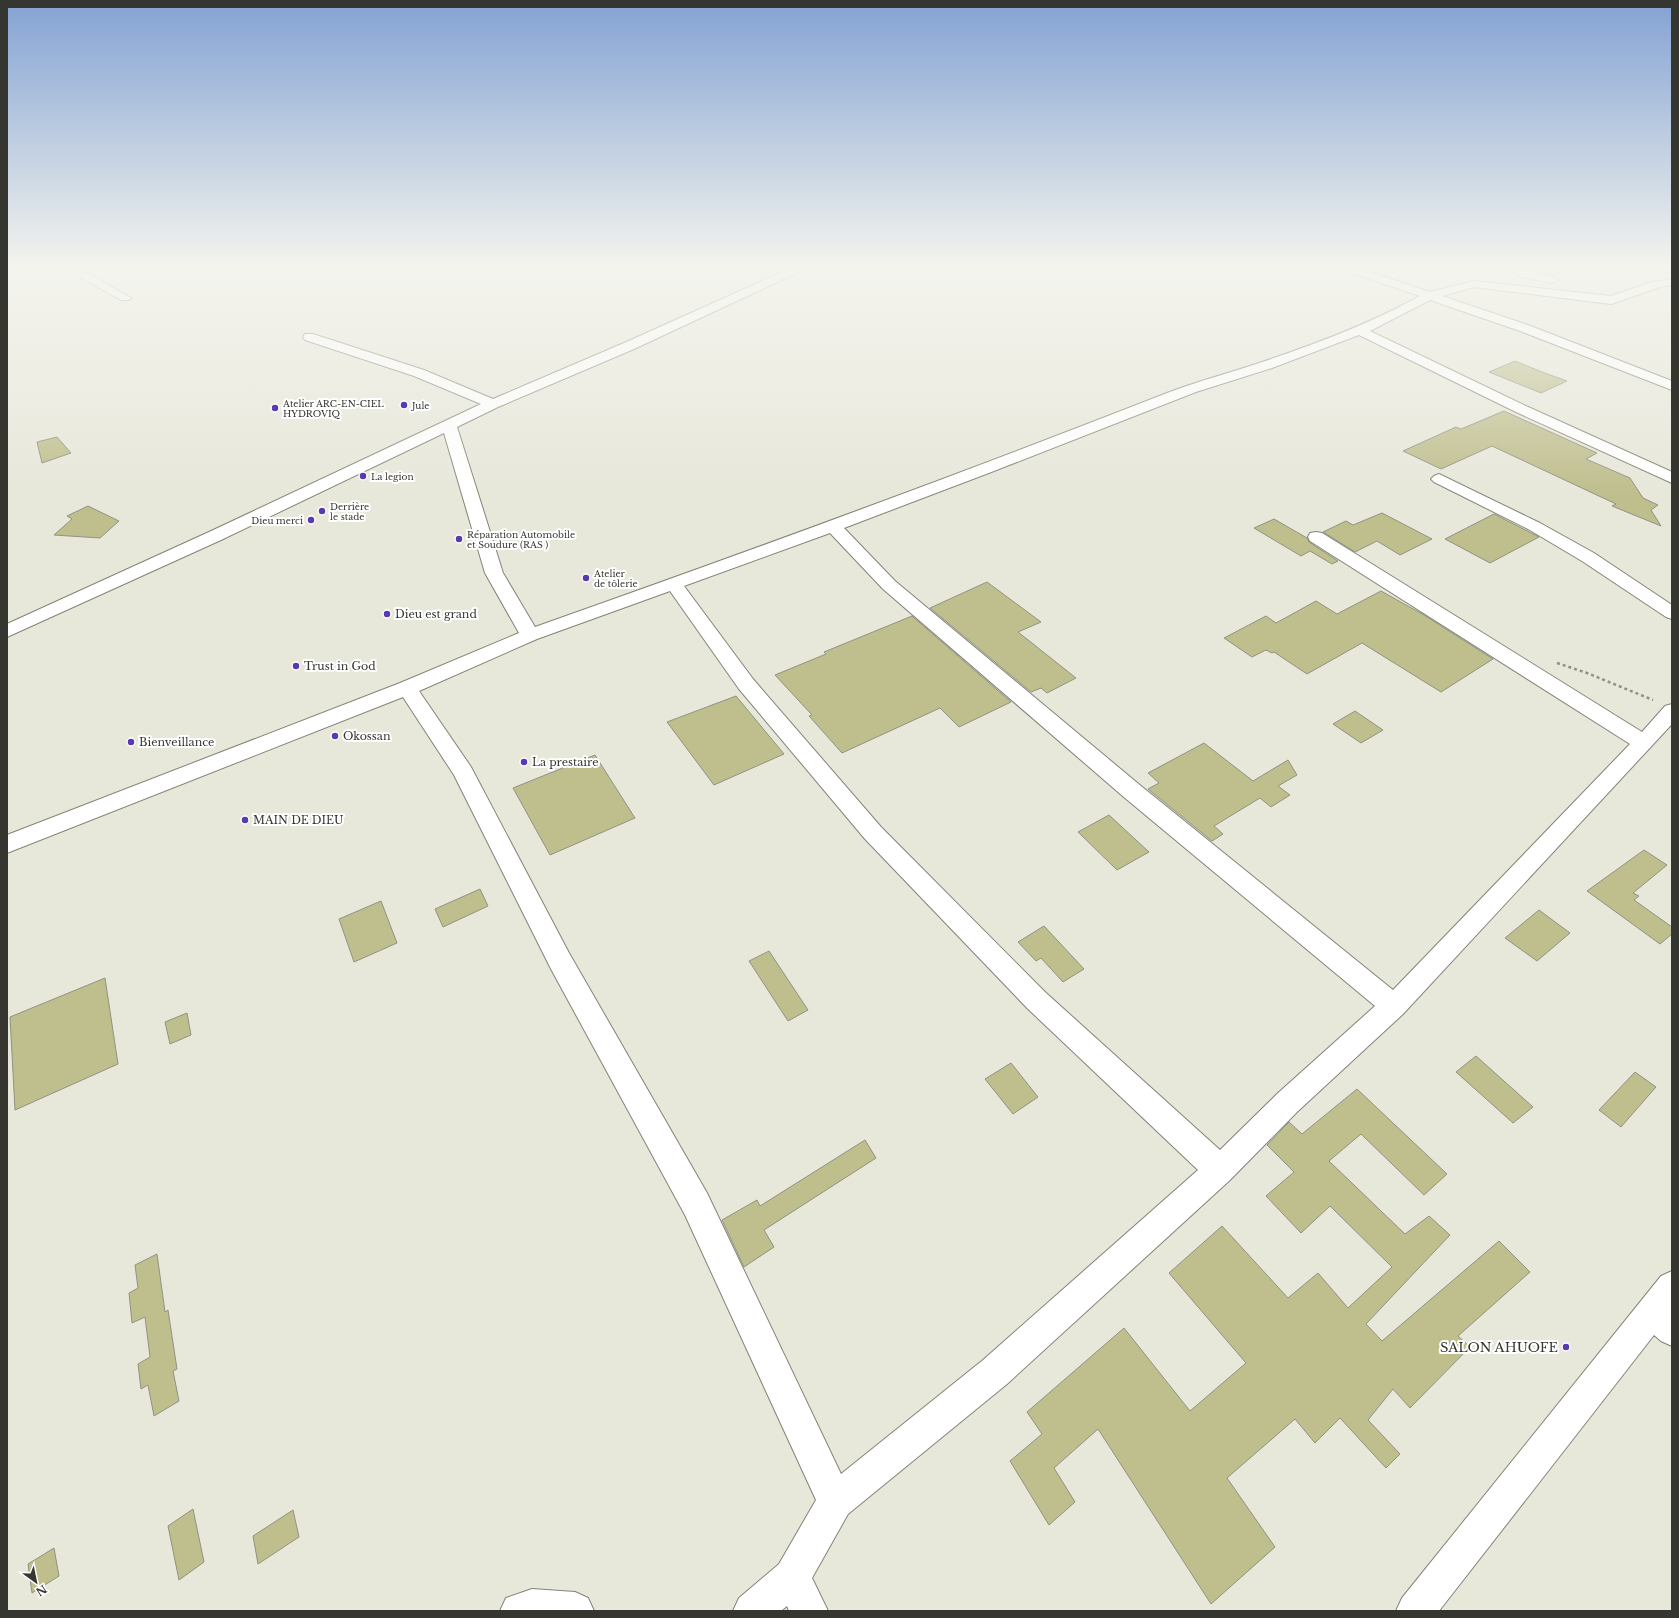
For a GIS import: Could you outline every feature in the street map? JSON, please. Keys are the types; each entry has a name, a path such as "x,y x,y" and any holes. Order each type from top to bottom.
{"street":[{"path":"332,345 419,373 493,404"},
{"path":"7,631 493,404 632,345"},
{"path":"7,844 407,688 530,635 674,585 833,526 1025,454 1191,388 1268,365 1323,345"},
{"path":"1388,345 1521,409 1672,478"},
{"path":"1566,345 1672,386"},
{"path":"449,425 494,573 530,635"},
{"path":"1439,479 1534,526 1588,557 1672,613"},
{"path":"833,526 889,585 1133,792 1394,1006"},
{"path":"1316,537 1644,743"},
{"path":"674,585 746,684 873,834 1036,1000 1220,1170"},
{"path":"407,688 463,772 560,961 696,1204 835,1500"},
{"path":"809,1611 775,1598 835,1500 995,1372 1220,1170 1287,1103 1394,1006 1644,743 1665,707"},
{"path":"1420,1609 1666,1310"},
{"path":"519,1611 532,1608 575,1611"}],"path":[{"path":"1550,661 1587,673 1665,707"}],"building":[{"path":"1515,361 1567,381 1541,393 1489,372"},
{"path":"1504,411 1597,453 1586,459 1630,478 1643,498 1658,505 1651,510 1661,526 1612,506 1616,504 1492,446 1441,469 1403,451 1456,427 1461,429"},
{"path":"57,437 71,453 42,463 37,442"},
{"path":"88,506 119,521 100,538 54,535 72,519 67,516"},
{"path":"1382,513 1432,539 1400,555 1377,541 1355,552 1323,532 1346,521 1353,525"},
{"path":"1494,514 1539,537 1490,563 1445,539"},
{"path":"1274,519 1307,538 1309,542 1338,561 1332,564 1310,551 1301,556 1254,528"},
{"path":"987,582 1041,622 1018,632 1076,678 1047,693 1041,688 1031,692 930,608"},
{"path":"1381,591 1424,615 1493,659 1441,692 1362,643 1307,674 1274,652 1272,653 1266,650 1252,657 1224,638 1266,616 1276,623 1316,601 1337,614"},
{"path":"912,616 1011,702 959,727 940,708 842,753 809,716 812,715 775,675 826,654 824,652"},
{"path":"736,696 784,754 714,785 667,722"},
{"path":"1355,711 1383,730 1361,743 1333,724"},
{"path":"1204,743 1253,781 1288,760 1297,775 1278,786 1290,795 1271,807 1260,798 1214,826 1223,834 1212,841 1148,789 1159,783 1148,773"},
{"path":"595,755 635,818 550,855 513,788"},
{"path":"1109,815 1149,852 1117,870 1078,832"},
{"path":"1644,850 1667,865 1633,893 1639,896 1634,900 1672,927 1672,934 1660,944 1587,891"},
{"path":"480,889 488,906 443,927 435,909"},
{"path":"381,901 397,943 354,962 339,919"},
{"path":"1539,910 1570,933 1537,961 1505,938"},
{"path":"1044,926 1084,969 1063,982 1041,958 1036,961 1018,942"},
{"path":"769,951 808,1010 788,1021 749,961"},
{"path":"105,978 118,1064 15,1110 10,1017"},
{"path":"187,1013 191,1035 170,1044 165,1022"},
{"path":"1476,1056 1533,1107 1513,1123 1456,1072"},
{"path":"1011,1063 1038,1097 1013,1114 985,1079"},
{"path":"1635,1072 1656,1087 1621,1127 1599,1110"},
{"path":"1357,1089 1447,1174 1424,1195 1361,1134 1329,1161 1405,1234 1429,1216 1450,1235 1366,1324 1382,1341 1499,1241 1530,1272 1458,1336 1470,1347 1410,1408 1393,1389 1368,1420 1400,1454 1386,1468 1340,1418 1315,1443 1295,1419 1227,1478 1275,1547 1211,1604 1098,1429 1054,1468 1075,1502 1049,1525 1010,1461 1042,1434 1027,1412 1124,1328 1190,1411 1246,1363 1169,1273 1222,1226 1288,1298 1318,1273 1348,1308 1392,1267 1330,1206 1301,1233 1266,1196 1294,1172 1267,1145 1289,1122 1302,1134"},
{"path":"865,1140 876,1158 764,1230 774,1247 744,1267 722,1220 757,1200 760,1206"},
{"path":"157,1254 165,1312 168,1310 177,1369 173,1371 179,1401 154,1416 148,1385 141,1389 138,1364 150,1357 145,1317 132,1323 129,1293 138,1288 135,1265"},
{"path":"193,1509 204,1562 179,1580 168,1526"},
{"path":"293,1510 299,1537 258,1564 253,1536"},
{"path":"54,1548 59,1576 32,1593 28,1564"}],"place":[{"name":"Jule","path":"404,405"},
{"name":"Atelier ARC-EN-CIEL HYDROVIQ","path":"275,408"},
{"name":"La legion","path":"363,476"},
{"name":"Derrière le stade","path":"322,511"},
{"name":"Dieu merci","path":"311,520"},
{"name":"Réparation Automobile et Soudure (RAS )","path":"459,539"},
{"name":"Atelier de tôlerie","path":"586,578"},
{"name":"Dieu est grand","path":"387,614"},
{"name":"Trust in God","path":"296,666"},
{"name":"Okossan","path":"335,736"},
{"name":"Bienveillance","path":"131,742"},
{"name":"La prestaire","path":"524,762"},
{"name":"MAIN DE DIEU","path":"245,820"},
{"name":"SALON AHUOFE","path":"1566,1347"}]}
